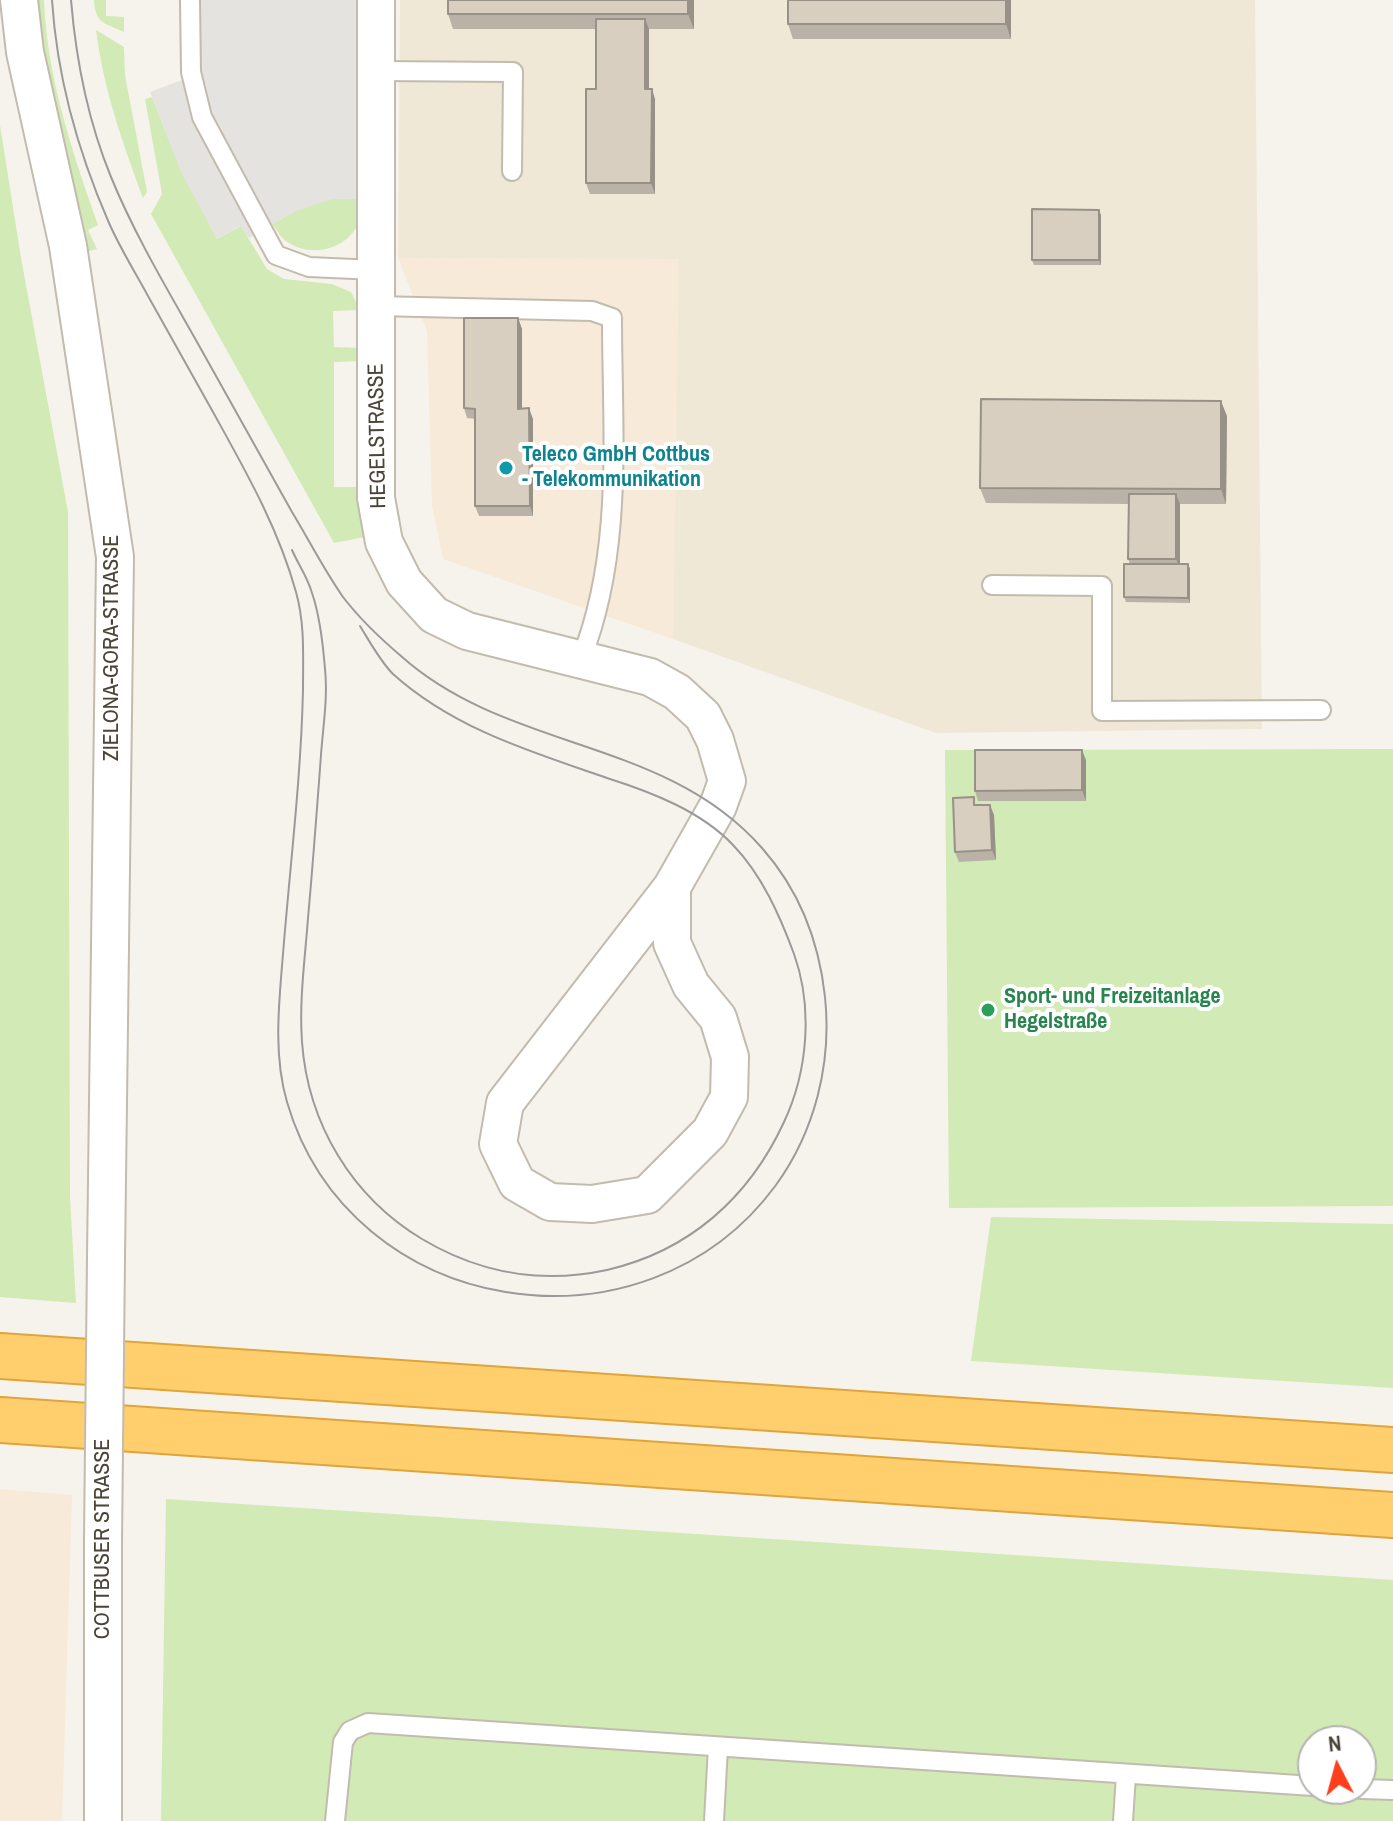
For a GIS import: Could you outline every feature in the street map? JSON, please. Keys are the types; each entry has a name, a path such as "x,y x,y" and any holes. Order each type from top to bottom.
{"highway":[{"path":"0,1356 1393,1450"},
{"path":"0,1420 1393,1515"}],"street":[{"name":"ZIELONA-GORA-STRASSE","path":"19,0 25,52 68,246 115,557 106,1257"},
{"name":"HEGELSTRASSE","path":"376,0 376,498 384,542 404,582 434,615 467,631 650,677 677,692 703,716 715,740 727,781 718,806 672,887 505,1103 498,1144 517,1183 550,1202 592,1204 647,1195 710,1132 729,1097 730,1057 718,1018 691,985 672,943 672,887"},
{"name":"COTTBUSER STRASSE","path":"103,1821 106,1257"}],"lane":[{"path":"190,0 191,72 202,117 276,255 309,267 376,270"},
{"path":"376,71 513,72 512,171"},
{"path":"376,306 592,311 612,318 612,523 596,622 581,659"},
{"path":"992,585 1102,586 1102,711 1321,710"},
{"path":"335,1821 343,1742 350,1731 368,1723 1297,1785"},
{"path":"714,1821 718,1747"},
{"path":"1123,1821 1126,1775"}],"shaded area":[{"path":"190,0 376,0 376,199 332,199 296,211 249,238 240,226 217,239 181,172 150,92 190,77"},
{"path":"400,0 1255,0 1262,729 936,733 673,639 679,259 398,258"},
{"path":"398,258 680,259 673,639 443,559 432,505 427,331"},
{"path":"0,1489 72,1495 62,1821 0,1821"}],"green space":[{"path":"37,0 44,0 56,86 70,142 98,225 88,230 97,249 82,253 43,49"},
{"path":"94,0 106,0 106,16 124,17 124,32 99,18"},
{"path":"96,30 124,47 125,75 147,192 143,198 109,95"},
{"path":"211,92 360,197 359,222 347,239 319,250 298,248 286,242 272,224"},
{"path":"152,97 178,163 217,239 241,226 267,269 284,279 332,284 351,292 360,310 333,311 334,347 360,348 360,361 334,362 334,487 359,487 365,537 334,543 151,214 162,194 145,99"},
{"path":"0,125 68,512 70,1197 76,1303 0,1297"},
{"path":"1393,749 1393,1206 949,1208 945,750"},
{"path":"991,1217 1393,1224 1393,1388 971,1361"},
{"path":"166,1499 1393,1580 1393,1821 161,1821"}],"building":[{"path":"448,0 688,0 688,14 448,14"},
{"path":"788,0 1006,0 1006,24 788,24"},
{"path":"596,19 645,19 645,89 652,89 651,183 586,183 586,89 596,89"},
{"path":"1032,209 1099,210 1099,260 1032,260"},
{"name":"Teleco GmbH Cottbus - Telekommunikation","path":"464,318 518,318 518,409 529,408 530,506 475,506 475,409 464,408"},
{"path":"981,399 1221,401 1221,489 980,488"},
{"path":"1129,494 1176,494 1176,559 1128,559"},
{"path":"1124,564 1188,564 1188,598 1124,597"},
{"path":"975,750 1082,750 1082,790 975,791"},
{"path":"974,797 974,805 990,805 992,850 955,852 953,798"}],"tram line":[{"path":"52,0 59,58 71,114 109,223 260,499 289,568 299,604 303,640 302,723 278,1028 280,1066 287,1102 321,1175 371,1231 435,1271 506,1292 580,1295 653,1278 720,1242 776,1185 801,1142 818,1096 827,1022 818,956 806,918 775,864 723,812 680,785 633,764 489,711 443,687 401,656 349,605 292,512 133,226 103,156 90,112 76,45 71,0"},
{"path":"292,550 315,602 326,680 303,980 302,1042 313,1101 338,1156 355,1180 397,1222 444,1251 488,1267 535,1275 583,1274 607,1270 664,1250 690,1235 734,1197 770,1149 792,1102 803,1060 806,1017 800,974 776,911 743,857 706,822 658,796 522,748 442,710 393,674 360,626"}],"place":[{"name":"Teleco GmbH Cottbus - Telekommunikation","path":"506,468"},
{"name":"Sport- und Freizeitanlage Hegelstraße","path":"988,1010"}]}
